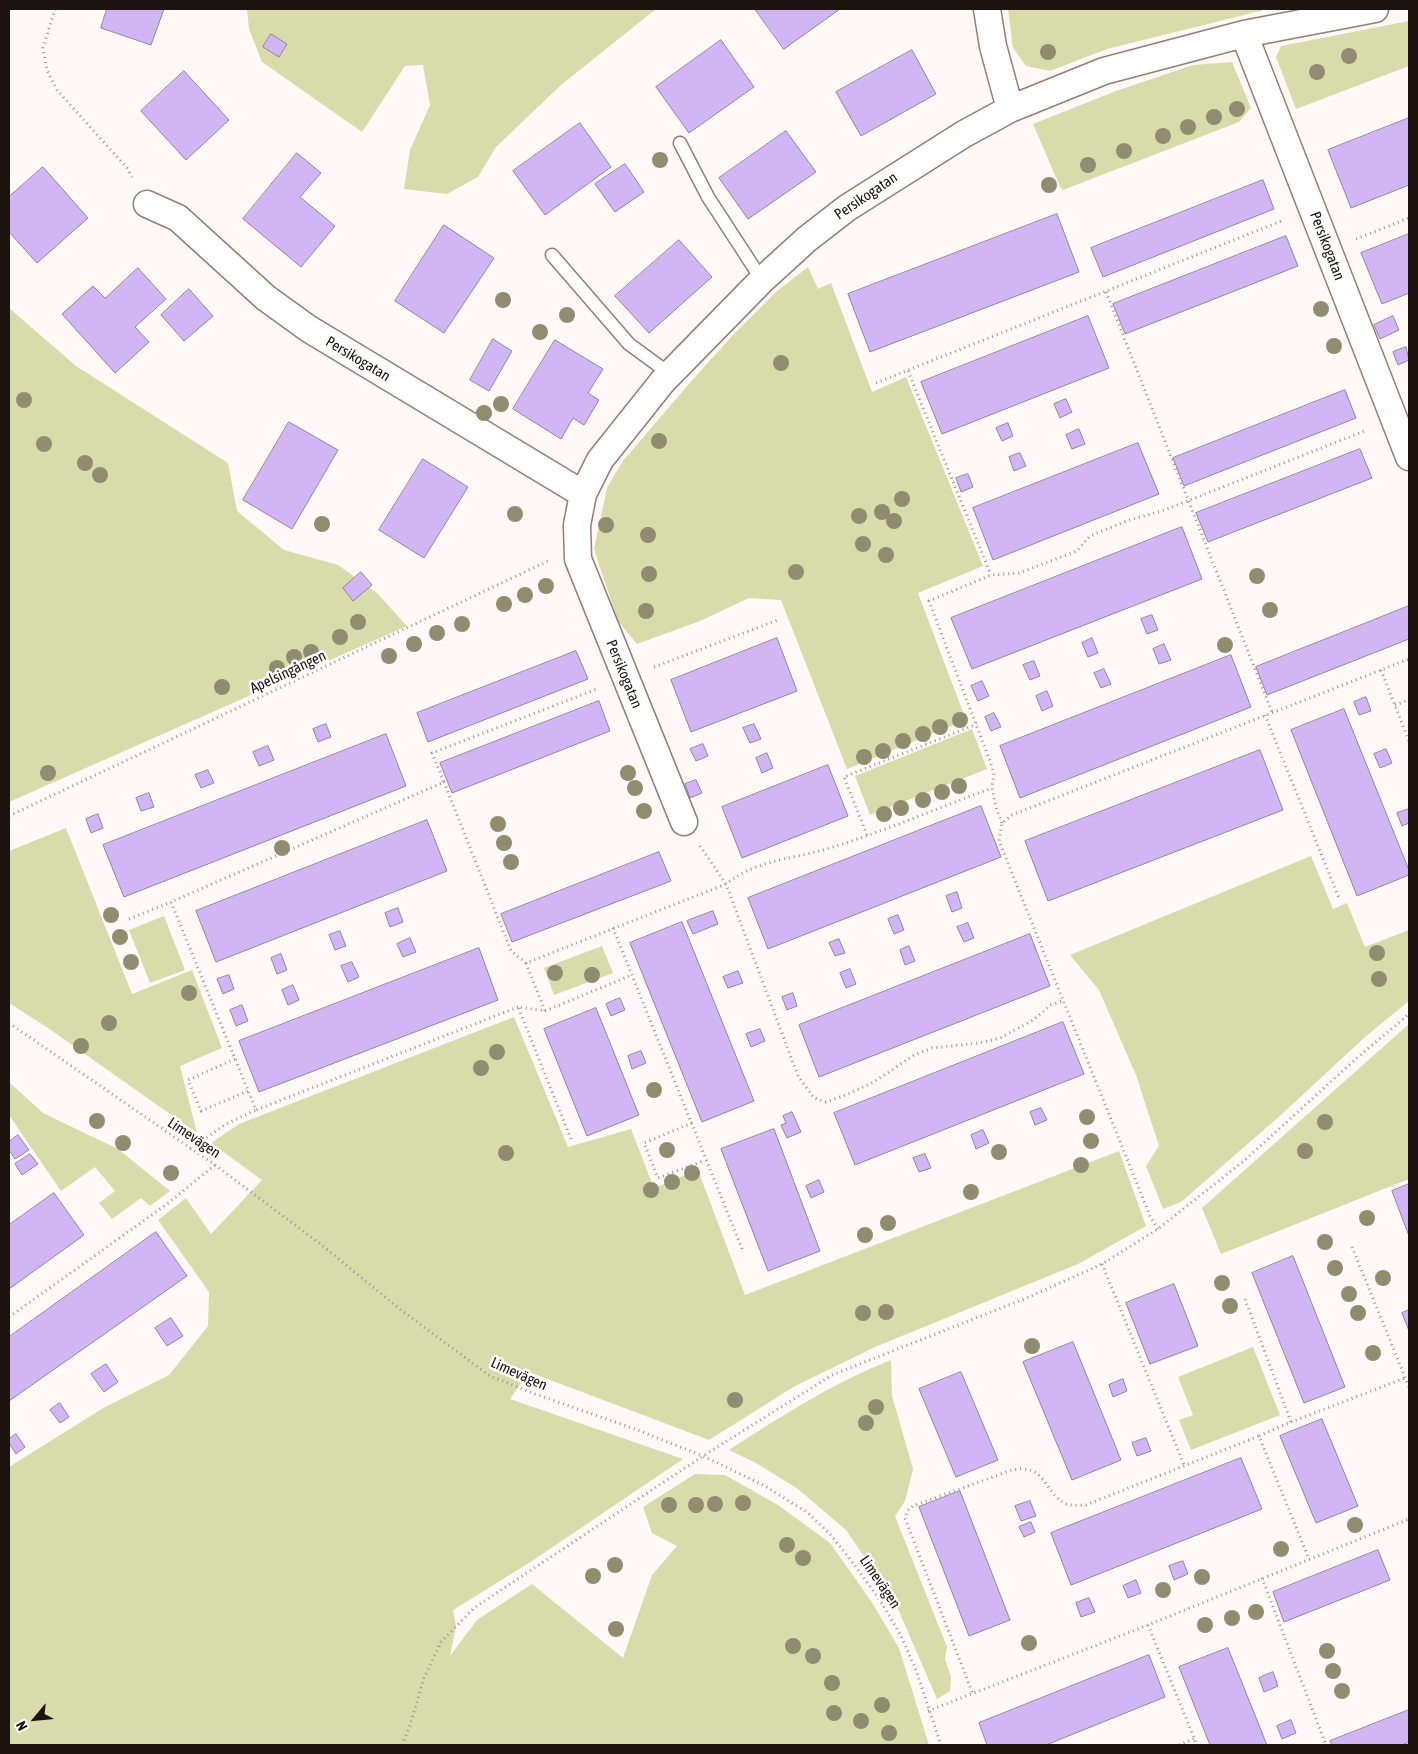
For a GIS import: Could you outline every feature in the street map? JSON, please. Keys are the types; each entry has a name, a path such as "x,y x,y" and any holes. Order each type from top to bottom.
{"street":[{"path":"987,9 1010,109"},
{"name":"Persikogatan","path":"684,822 578,559 577,525 583,494 600,460 670,374 762,280 807,239 847,208 964,134 1010,109 1104,71 1244,34 1374,9"},
{"name":"Persikogatan","path":"1244,34 1409,457"},
{"name":"Persikogatan","path":"147,204 178,218 266,298 309,329 583,494"}],"lane":[{"path":"680,143 708,197 762,280"},
{"path":"552,255 629,344 670,374"}],"path":[{"path":"55,9 43,48 47,70 57,90 127,168 147,204"},
{"path":"876,383 1313,208"},
{"path":"1328,250 1409,218"},
{"path":"1106,292 1272,712"},
{"path":"908,371 991,575"},
{"path":"1158,1229 1150,1216 1062,1001 1000,841 1002,823 992,788 994,773 929,601 991,575 1018,573 1077,551 1090,536 1129,520 1189,501 1394,419"},
{"name":"Apelsingången","path":"9,816 578,547"},
{"path":"545,1011 526,963 511,951 432,753 778,620"},
{"path":"1002,823 1012,815 1409,659"},
{"path":"1381,670 1409,741"},
{"path":"1395,705 1409,700"},
{"path":"1265,715 1339,898"},
{"path":"867,835 844,777 977,724"},
{"path":"129,919 444,782"},
{"path":"526,963 726,884 739,874 774,860 828,848 992,788"},
{"path":"684,822 726,884 798,1076 814,1098 826,1102 848,1094 874,1082 914,1055 932,1048 979,1043 1000,1038 1033,1020 1052,1005 1062,1001"},
{"path":"171,902 256,1110"},
{"path":"613,928 744,1251"},
{"path":"190,1149 226,1124 256,1110 518,1008 545,1011 632,975"},
{"path":"518,1008 571,1139"},
{"path":"402,1745 424,1678 440,1642 474,1608 703,1456 832,1376 1029,1297 1102,1264 1158,1229 1246,1160 1358,1057 1409,1014"},
{"name":"Limevägen","path":"9,1024 215,1165 319,1243 401,1310 490,1376 703,1456 765,1486 808,1513 830,1534 880,1600 902,1636 916,1670 941,1745"},
{"path":"235,1059 188,1080 201,1111 248,1091"},
{"path":"692,1124 644,1143 658,1178 703,1161"},
{"path":"9,1317 167,1204 215,1165"},
{"path":"1352,1247 1409,1387"},
{"path":"1102,1264 1184,1465"},
{"path":"1245,1299 1292,1422"},
{"path":"972,1692 905,1518 906,1510 922,1502 1021,1468 1038,1473 1066,1504 1086,1505 1406,1378"},
{"path":"1259,1436 1309,1558"},
{"path":"928,1710 1148,1625 1409,1519"},
{"path":"1262,1578 1326,1745"},
{"path":"1148,1625 1197,1745"},
{"path":"1179,1745 1195,1739"}],"green space":[{"path":"247,9 656,9 561,85 496,147 478,177 447,194 404,189 410,150 430,105 423,65 405,66 362,132 262,62 249,29"},
{"path":"1008,9 1268,9 1107,49 1050,71 1026,66 1013,48"},
{"path":"1409,21 1409,66 1296,109 1276,57 1281,46"},
{"path":"1232,62 1251,108 1239,122 1063,190 1061,189 1033,124 1116,91 1193,65"},
{"path":"808,267 818,289 831,283 872,392 906,377 983,566 918,593 966,720 847,769 781,600 749,598 700,621 637,644 618,621 594,549 607,488 622,462 732,336 776,292"},
{"path":"9,308 76,366 228,463 237,511 284,550 338,565 377,593 407,626 9,802"},
{"path":"972,729 987,769 870,815 855,776"},
{"path":"66,828 132,994 192,970 222,1048 180,1066 197,1133 48,1028 9,1003 9,851"},
{"path":"1311,856 1333,909 1347,903 1365,947 1409,930 1409,1001 1365,1037 1282,1114 1181,1202 1163,1209 1146,1166 1159,1146 1136,1075 1099,990 1070,955"},
{"path":"164,916 185,970 150,983 129,930"},
{"path":"602,946 613,973 554,995 544,968"},
{"path":"514,1017 568,1147 631,1129 654,1188 698,1170 745,1295 1119,1151 1146,1226 1078,1264 875,1347 795,1386 709,1440 529,1372 510,1399 683,1459 532,1561 453,1610 456,1626 450,1656 477,1620 532,1584 623,1658 652,1575 677,1546 652,1533 643,1507 695,1474 725,1475 778,1505 830,1543 871,1601 899,1648 929,1745 9,1745 9,1467 105,1407 169,1375 208,1326 209,1292 158,1220 186,1198 211,1234 262,1180 211,1143 239,1124"},
{"path":"1409,1024 1409,1179 1221,1254 1202,1208"},
{"path":"9,1082 43,1113 118,1149 170,1191 150,1206 141,1198 112,1219 99,1203 115,1191 95,1167 61,1191 9,1115"},
{"path":"1253,1347 1280,1415 1191,1450 1179,1420 1193,1415 1178,1377"},
{"path":"891,1360 892,1396 913,1469 905,1501 895,1516 947,1647 945,1659 951,1677 950,1691 937,1699 895,1602 846,1530 798,1489 756,1463 729,1450 828,1390"}],"building":[{"path":"107,9 164,9 151,45 101,28"},
{"path":"755,9 840,9 784,49"},
{"path":"271,34 287,44 279,57 263,47"},
{"path":"721,40 754,87 689,133 656,87"},
{"path":"912,50 936,94 861,136 836,92"},
{"path":"184,71 229,120 186,160 141,111"},
{"path":"1409,118 1409,185 1351,208 1328,150"},
{"path":"580,123 611,167 545,215 513,171"},
{"path":"786,131 816,172 748,219 719,178"},
{"path":"297,153 321,173 300,197 335,226 301,267 243,219"},
{"path":"625,164 644,192 615,212 595,184"},
{"path":"43,167 88,218 37,263 9,232 9,197"},
{"path":"1263,180 1274,209 1103,277 1091,248"},
{"path":"1057,214 1079,272 870,352 848,294"},
{"path":"444,225 494,258 444,333 395,301"},
{"path":"1409,234 1409,293 1382,304 1361,253"},
{"path":"1286,236 1298,266 1125,334 1113,304"},
{"path":"679,240 712,277 649,333 615,296"},
{"path":"138,268 166,299 135,327 149,342 115,373 62,314 93,286 105,298"},
{"path":"189,289 213,316 184,341 161,315"},
{"path":"1088,316 1109,368 942,434 921,382"},
{"path":"1393,316 1399,330 1380,339 1374,325"},
{"path":"493,339 512,351 489,391 470,380"},
{"path":"555,340 603,369 588,393 599,400 584,425 573,418 561,439 513,409"},
{"path":"1406,347 1409,360 1398,365 1393,352"},
{"path":"1345,390 1356,418 1184,486 1173,458"},
{"path":"1066,399 1072,412 1060,418 1054,404"},
{"path":"289,422 338,450 292,529 243,500"},
{"path":"1008,423 1013,436 1002,441 996,428"},
{"path":"1079,429 1085,444 1072,449 1066,435"},
{"path":"1138,443 1159,494 993,560 973,508"},
{"path":"1360,449 1372,478 1208,542 1196,513"},
{"path":"1020,453 1026,466 1014,471 1009,457"},
{"path":"423,459 468,487 424,558 379,530"},
{"path":"968,474 973,487 961,492 956,478"},
{"path":"1182,527 1202,579 972,669 951,618"},
{"path":"361,572 372,585 353,601 343,588"},
{"path":"1409,606 1409,639 1267,695 1256,667"},
{"path":"1152,615 1158,630 1147,634 1141,619"},
{"path":"777,638 797,691 691,732 671,680"},
{"path":"1092,638 1098,653 1088,657 1082,643"},
{"path":"1164,644 1171,660 1159,664 1153,649"},
{"path":"576,651 588,679 428,742 417,713"},
{"path":"1231,655 1251,707 1020,798 1000,746"},
{"path":"1034,661 1040,676 1030,680 1023,665"},
{"path":"1104,669 1111,684 1101,688 1094,673"},
{"path":"982,681 989,696 978,701 971,686"},
{"path":"1047,691 1053,706 1042,711 1036,696"},
{"path":"1366,697 1371,711 1359,715 1354,702"},
{"path":"599,701 610,731 452,793 440,763"},
{"path":"1344,709 1409,870 1409,875 1357,896 1291,730"},
{"path":"994,713 1001,727 991,731 985,717"},
{"path":"326,724 331,737 318,742 313,729"},
{"path":"754,724 761,739 750,743 743,728"},
{"path":"386,734 406,786 124,897 103,845"},
{"path":"703,744 708,756 696,761 690,749"},
{"path":"268,746 274,760 259,766 253,752"},
{"path":"1386,749 1392,763 1380,768 1374,754"},
{"path":"1260,750 1283,810 1048,901 1025,841"},
{"path":"767,753 773,768 762,773 756,758"},
{"path":"828,765 848,816 742,858 722,807"},
{"path":"208,770 214,783 201,788 195,775"},
{"path":"696,780 702,793 690,798 685,784"},
{"path":"149,793 154,807 141,811 136,798"},
{"path":"981,806 1001,857 768,949 748,898"},
{"path":"1409,809 1409,823 1402,826 1397,813"},
{"path":"98,814 103,828 91,833 86,819"},
{"path":"427,820 447,871 216,962 196,911"},
{"path":"659,852 671,881 512,942 501,914"},
{"path":"957,892 962,908 952,912 946,896"},
{"path":"398,908 403,922 390,927 385,913"},
{"path":"713,911 718,924 693,934 687,921"},
{"path":"898,915 904,930 894,934 888,919"},
{"path":"682,922 754,1101 702,1122 630,943"},
{"path":"968,923 974,938 964,942 957,927"},
{"path":"340,931 346,946 335,950 329,935"},
{"path":"1030,934 1050,986 819,1077 799,1025"},
{"path":"410,938 416,952 403,957 397,944"},
{"path":"839,939 845,953 835,956 829,943"},
{"path":"909,946 915,961 905,965 900,950"},
{"path":"479,948 498,1000 259,1092 239,1041"},
{"path":"281,954 287,970 277,974 271,958"},
{"path":"352,962 359,977 348,982 341,966"},
{"path":"850,969 856,984 846,988 840,973"},
{"path":"738,971 743,983 728,988 723,977"},
{"path":"229,975 234,989 223,994 217,979"},
{"path":"293,985 299,1000 288,1005 282,990"},
{"path":"793,993 797,1006 787,1010 782,997"},
{"path":"620,998 625,1010 611,1016 606,1004"},
{"path":"242,1005 248,1021 236,1026 230,1010"},
{"path":"596,1008 639,1115 587,1136 544,1029"},
{"path":"1063,1022 1084,1074 855,1165 834,1113"},
{"path":"760,1029 765,1041 751,1047 746,1034"},
{"path":"641,1051 646,1063 632,1069 628,1056"},
{"path":"1041,1108 1047,1120 1035,1125 1030,1112"},
{"path":"792,1112 801,1132 787,1138 781,1125 786,1123 783,1116"},
{"path":"774,1129 820,1251 768,1271 721,1149"},
{"path":"983,1130 989,1143 976,1149 971,1135"},
{"path":"18,1135 29,1150 15,1159 9,1150 9,1142"},
{"path":"30,1154 38,1164 22,1175 15,1164"},
{"path":"925,1154 931,1168 919,1172 913,1158"},
{"path":"819,1180 824,1192 811,1198 806,1186"},
{"path":"1409,1184 1409,1236 1392,1191"},
{"path":"54,1193 84,1235 9,1289 9,1225"},
{"path":"156,1232 187,1276 9,1401 9,1337"},
{"path":"1293,1256 1345,1387 1304,1403 1252,1273"},
{"path":"1174,1284 1198,1346 1150,1364 1126,1303"},
{"path":"1409,1310 1409,1331 1402,1313"},
{"path":"171,1318 183,1336 167,1346 155,1328"},
{"path":"1073,1342 1121,1460 1072,1480 1023,1362"},
{"path":"106,1364 118,1382 104,1392 91,1374"},
{"path":"961,1372 998,1460 956,1477 919,1389"},
{"path":"1123,1379 1127,1391 1113,1397 1109,1385"},
{"path":"60,1403 69,1417 60,1423 50,1410"},
{"path":"1322,1419 1358,1506 1316,1523 1280,1436"},
{"path":"16,1434 25,1447 16,1454 9,1443 9,1439"},
{"path":"1146,1438 1151,1451 1137,1456 1132,1443"},
{"path":"1241,1458 1262,1509 1071,1585 1051,1533"},
{"path":"960,1491 1010,1620 969,1636 919,1507"},
{"path":"1030,1501 1036,1516 1021,1521 1015,1506"},
{"path":"1031,1522 1035,1532 1024,1537 1019,1527"},
{"path":"1378,1550 1390,1580 1284,1622 1273,1592"},
{"path":"1183,1561 1188,1574 1174,1580 1169,1566"},
{"path":"1136,1580 1141,1593 1128,1598 1123,1586"},
{"path":"1089,1598 1095,1612 1081,1617 1076,1603"},
{"path":"1228,1648 1267,1745 1210,1745 1179,1667"},
{"path":"1149,1655 1165,1697 1046,1745 987,1745 979,1723"},
{"path":"1273,1672 1278,1686 1264,1692 1259,1678"},
{"path":"1409,1710 1409,1742 1402,1745 1332,1745 1330,1741"},
{"path":"1291,1720 1296,1733 1282,1739 1277,1726"}]}
